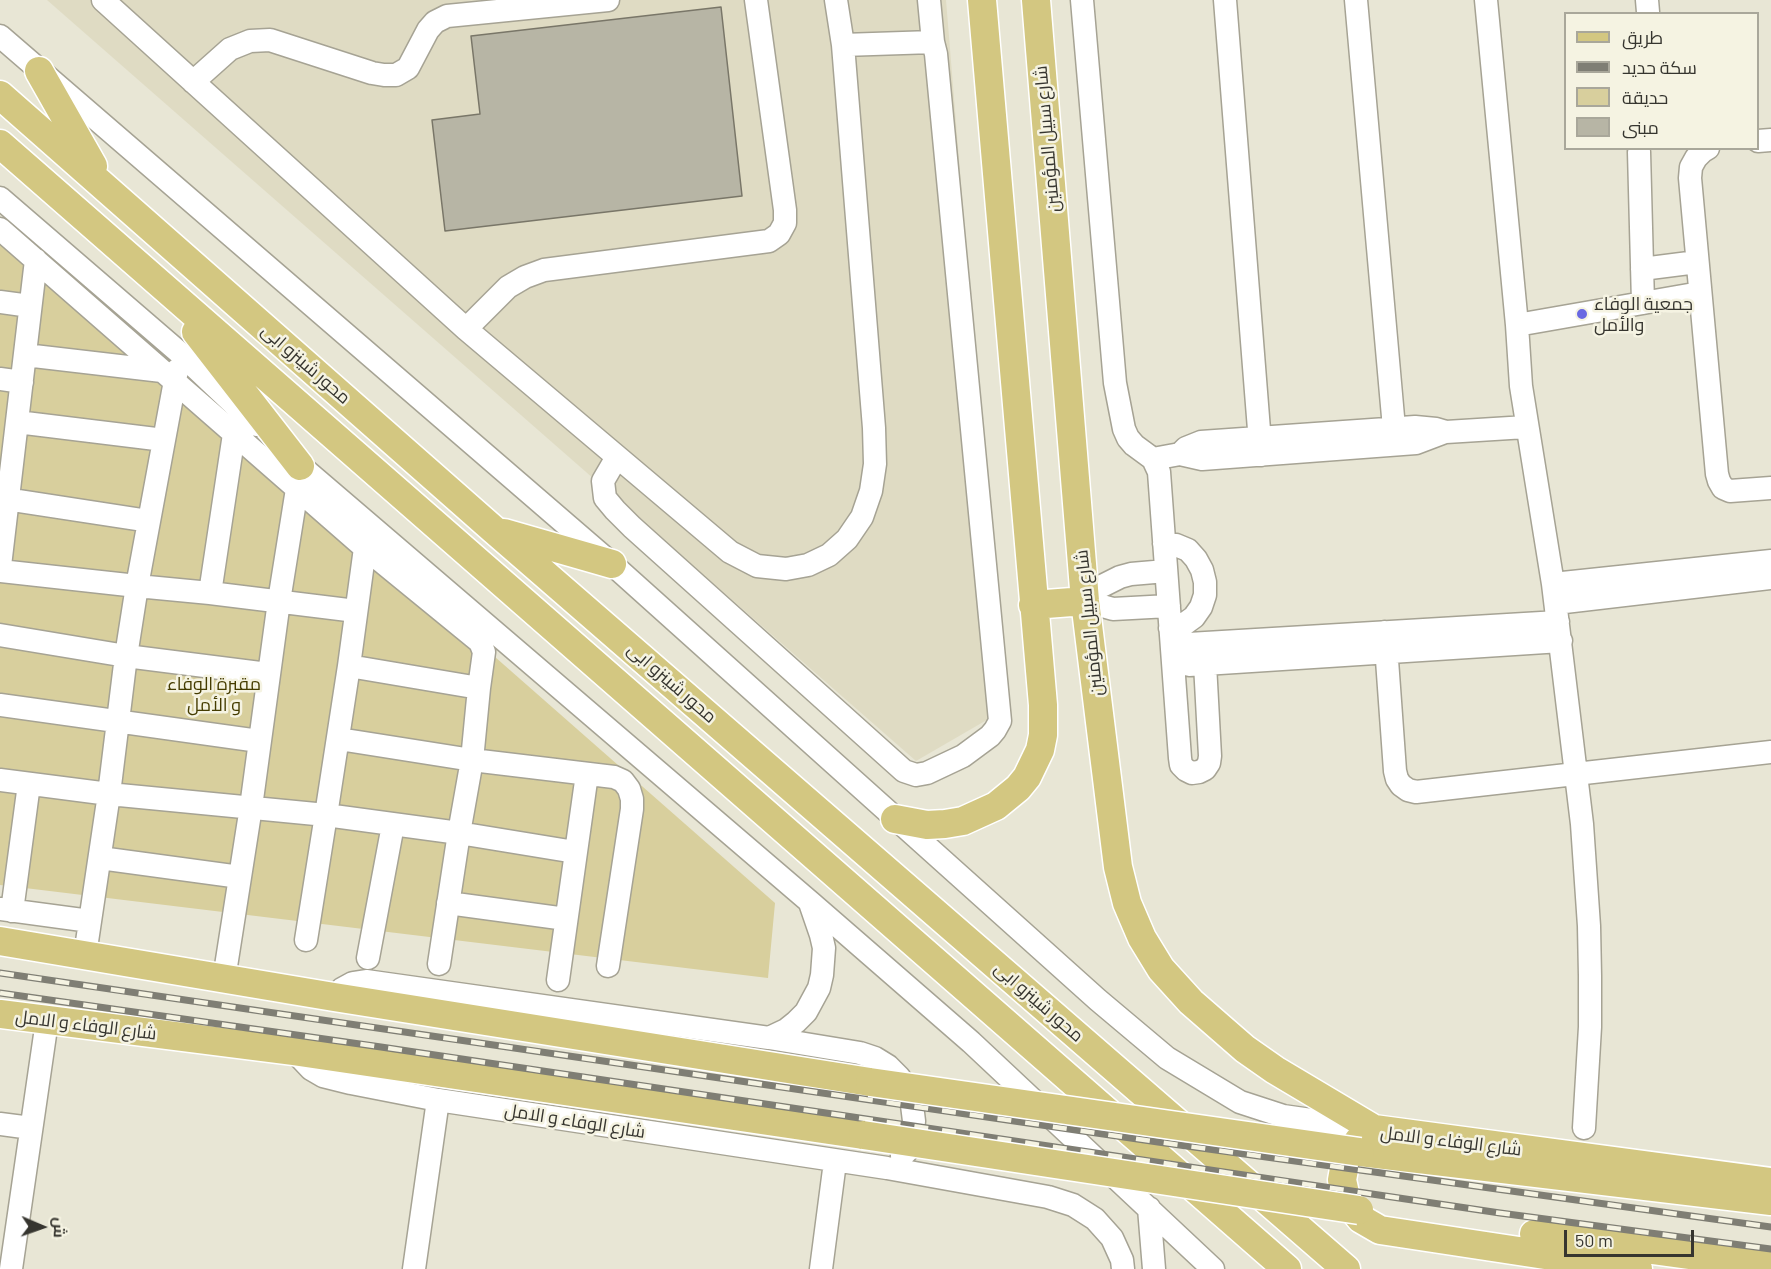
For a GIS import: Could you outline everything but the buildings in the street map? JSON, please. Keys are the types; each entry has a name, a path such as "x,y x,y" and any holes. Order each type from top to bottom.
{"main road":[{"path":"895,819 927,825 963,821 996,806 1018,788 1027,777 1040,750 1044,720 982,0"},
{"name":"شارع سبيل المؤمنين","path":"1036,0 1085,601 1118,867 1127,903 1142,938 1161,969 1191,1002 1245,1049 1367,1141"},
{"path":"39,71 105,187"},
{"name":"محور شينزو ابى","path":"0,95 494,530 1346,1269"},
{"name":"محور شينزو ابى","path":"0,144 1287,1269"},
{"path":"156,281 298,478"},
{"path":"494,530 612,564"},
{"path":"1033,606 1085,601"},
{"path":"0,941 334,997 870,1082 1367,1141 1771,1201"},
{"name":"شارع الوفاء و الامل","path":"0,1014 294,1050"},
{"path":"294,1050 1359,1210 1771,1266"},
{"name":"شارع الوفاء و الامل","path":"1638,1269 1380,1230 1360,1219 1347,1202 1342,1180 1346,1158 1359,1140 1771,1182"}],"street":[{"path":"103,0 466,329 730,552 757,566 786,569 808,566 829,555 847,539 862,517 871,491 875,464 843,45 836,0"},
{"path":"193,82 230,49 250,40 270,40 372,73 396,75 408,68 428,30 435,22 447,16 608,0"},
{"path":"466,329 508,288 525,277 544,270 769,241 779,234 785,223 785,210 756,0"},
{"path":"617,457 603,481 605,498 615,510 904,771 916,775 927,773 963,756 995,730 1000,721 929,0"},
{"path":"1082,0 1115,389 1128,438 1153,459 1159,472 1166,572 1171,636 1180,758 1181,765 1186,770 1192,773 1199,772 1209,763 1204,664 1171,636 1113,609 1085,601 1110,580 1131,574 1166,572"},
{"path":"1225,0 1260,446"},
{"path":"1356,0 1395,428"},
{"path":"1486,0 1521,386 1557,612 1585,865 1589,936 1590,1027 1584,1128"},
{"path":"0,36 612,564 1098,1000 1167,1058 1240,1102 1367,1141"},
{"path":"843,45 933,42"},
{"path":"1705,150 1691,167 1690,178 1716,474 1723,488 1730,491 1771,488"},
{"path":"1639,152 1643,303"},
{"path":"0,198 181,354 364,548 480,642 484,652 472,760 439,964"},
{"path":"0,229 234,434 298,478 810,902 971,1042 1213,1269"},
{"path":"0,566 4,498 17,422 11,381 25,355 36,260"},
{"path":"1642,269 1697,262"},
{"path":"1517,326 1700,293"},
{"path":"0,302 30,306"},
{"path":"85,955 119,722 126,656 164,440 168,376 181,354"},
{"path":"25,355 168,376"},
{"path":"17,422 164,440"},
{"path":"1260,446 1395,428 1415,427 1446,432 1526,427"},
{"path":"1153,459 1180,453 1201,442 1260,446 1416,443 1446,432"},
{"path":"210,592 234,434"},
{"path":"224,979 298,478"},
{"path":"4,498 149,521"},
{"path":"1164,544 1176,545 1188,550 1202,570 1205,582 1205,595 1201,607 1194,617 1171,636"},
{"path":"306,940 339,739 364,548"},
{"path":"1557,612 1771,561"},
{"path":"0,571 210,592 356,611"},
{"path":"1204,664 1386,642 1771,578"},
{"path":"0,636 126,656 268,674"},
{"path":"1171,636 1386,642"},
{"path":"1386,642 1395,771 1401,786 1408,790 1416,792 1771,752"},
{"path":"349,666 479,688"},
{"path":"0,705 259,741"},
{"path":"339,739 472,760 614,777 623,781 632,799 608,966"},
{"path":"558,980 586,774"},
{"path":"0,780 109,794 326,815 575,852"},
{"path":"30,784 6,910 90,921"},
{"path":"368,958 393,825"},
{"path":"100,858 240,877"},
{"path":"769,1038 786,1030 806,1012 819,988 824,948 822,935 810,902"},
{"path":"448,903 566,919"},
{"path":"334,997 353,982 380,982 860,1053 888,1066 908,1090 912,1105 914,1121 907,1151 898,1162 888,1168"},
{"path":"11,1269 47,1021"},
{"name":"شارع الوفاء و الامل","path":"294,1050 311,1069 323,1076 438,1100 888,1168 1048,1197 1072,1205 1095,1219 1112,1238 1124,1269"},
{"path":"414,1269 438,1100"},
{"path":"0,1124 31,1128"},
{"path":"821,1269 835,1161"},
{"path":"1149,1208 1154,1269"}],"shaded area":[{"path":"47,0 946,0 1004,710 916,761"}],"green space":[{"name":"مقبرة الوفاء و الأمل","path":"0,222 775,903 768,978 0,885"}],"railway":[{"path":"0,973 1158,1142 1771,1227"},
{"path":"0,993 381,1047 1500,1213 1771,1249"}],"place":[{"name":"جمعية الوفاء والأمل","path":"1582,314"}]}
